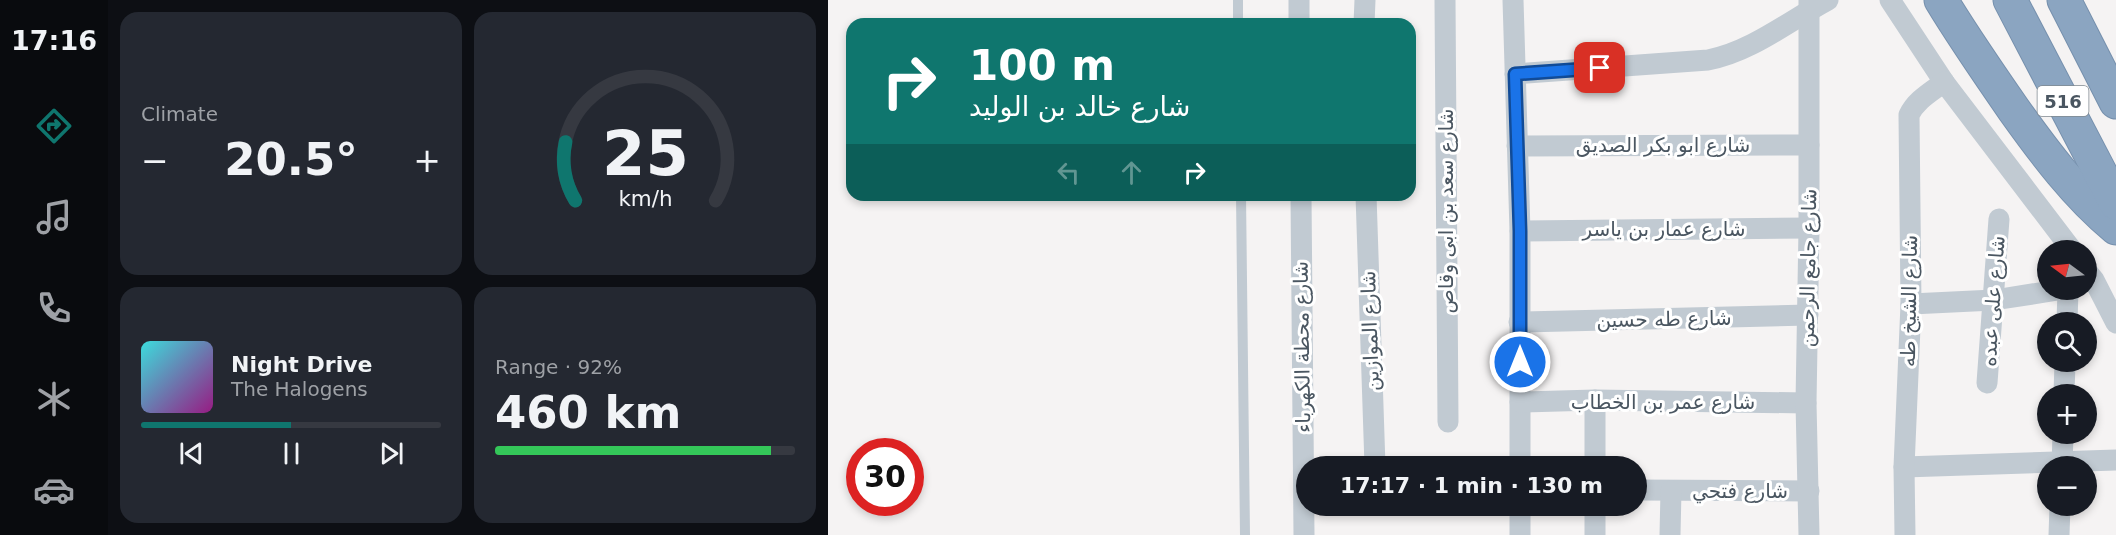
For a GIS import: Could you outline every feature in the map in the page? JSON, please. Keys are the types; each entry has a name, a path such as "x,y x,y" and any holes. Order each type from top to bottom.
{"highway":[{"path":"1941,0 1963,36 2046,155 2078,191 2116,228"},
{"name":"516","path":"2010,0 2116,203"},
{"name":"516","path":"2064,0 2116,102"}],"street":[{"path":"1299,0 1299,18"},
{"path":"1364,18 1365,0"},
{"name":"شارع سعد بن ابى وقاص","path":"1445,0 1448,422"},
{"path":"1513,0 1520,231 1520,456"},
{"path":"1515,74 1725,57 1741,50 1809,5 1828,0"},
{"path":"1890,0 1944,82 2064,240"},
{"name":"شارع جامع الرحمن","path":"1809,5 1806,403 1809,535"},
{"name":"شارع الشيخ طه","path":"1905,535 1904,467 1911,304 1910,115 1913,107 1919,101 1944,82"},
{"name":"شارع ابو بكر الصديق","path":"1517,146 1809,145"},
{"name":"شارع محطة الكهرباء","path":"1301,201 1304,535"},
{"name":"شارع الموازين","path":"1365,201 1375,456"},
{"name":"شارع على عبده","path":"1987,383 1999,219"},
{"name":"شارع عمار بن ياسر","path":"1520,231 1809,228"},
{"path":"2097,292 2116,324"},
{"path":"1911,304 1994,300 2037,293"},
{"name":"شارع طه حسين","path":"1519,322 1808,315"},
{"path":"1595,400 1595,456"},
{"name":"شارع عمر بن الخطاب","path":"1520,402 1595,400 1806,403"},
{"path":"2097,461 2116,460"},
{"path":"1904,467 2037,464"},
{"name":"شارع فتحي","path":"1647,490 1809,491"},
{"name":"شارع فتحي","path":"1670,535 1671,491"},
{"path":"1520,516 1520,535"},
{"path":"1595,516 1595,535"},
{"path":"2059,535 2060,516"}],"lane":[{"path":"1238,0 1238,18"},
{"path":"1240,201 1245,535"}],"route":[{"path":"1520,362 1520,231 1515,74 1600,68"}]}
